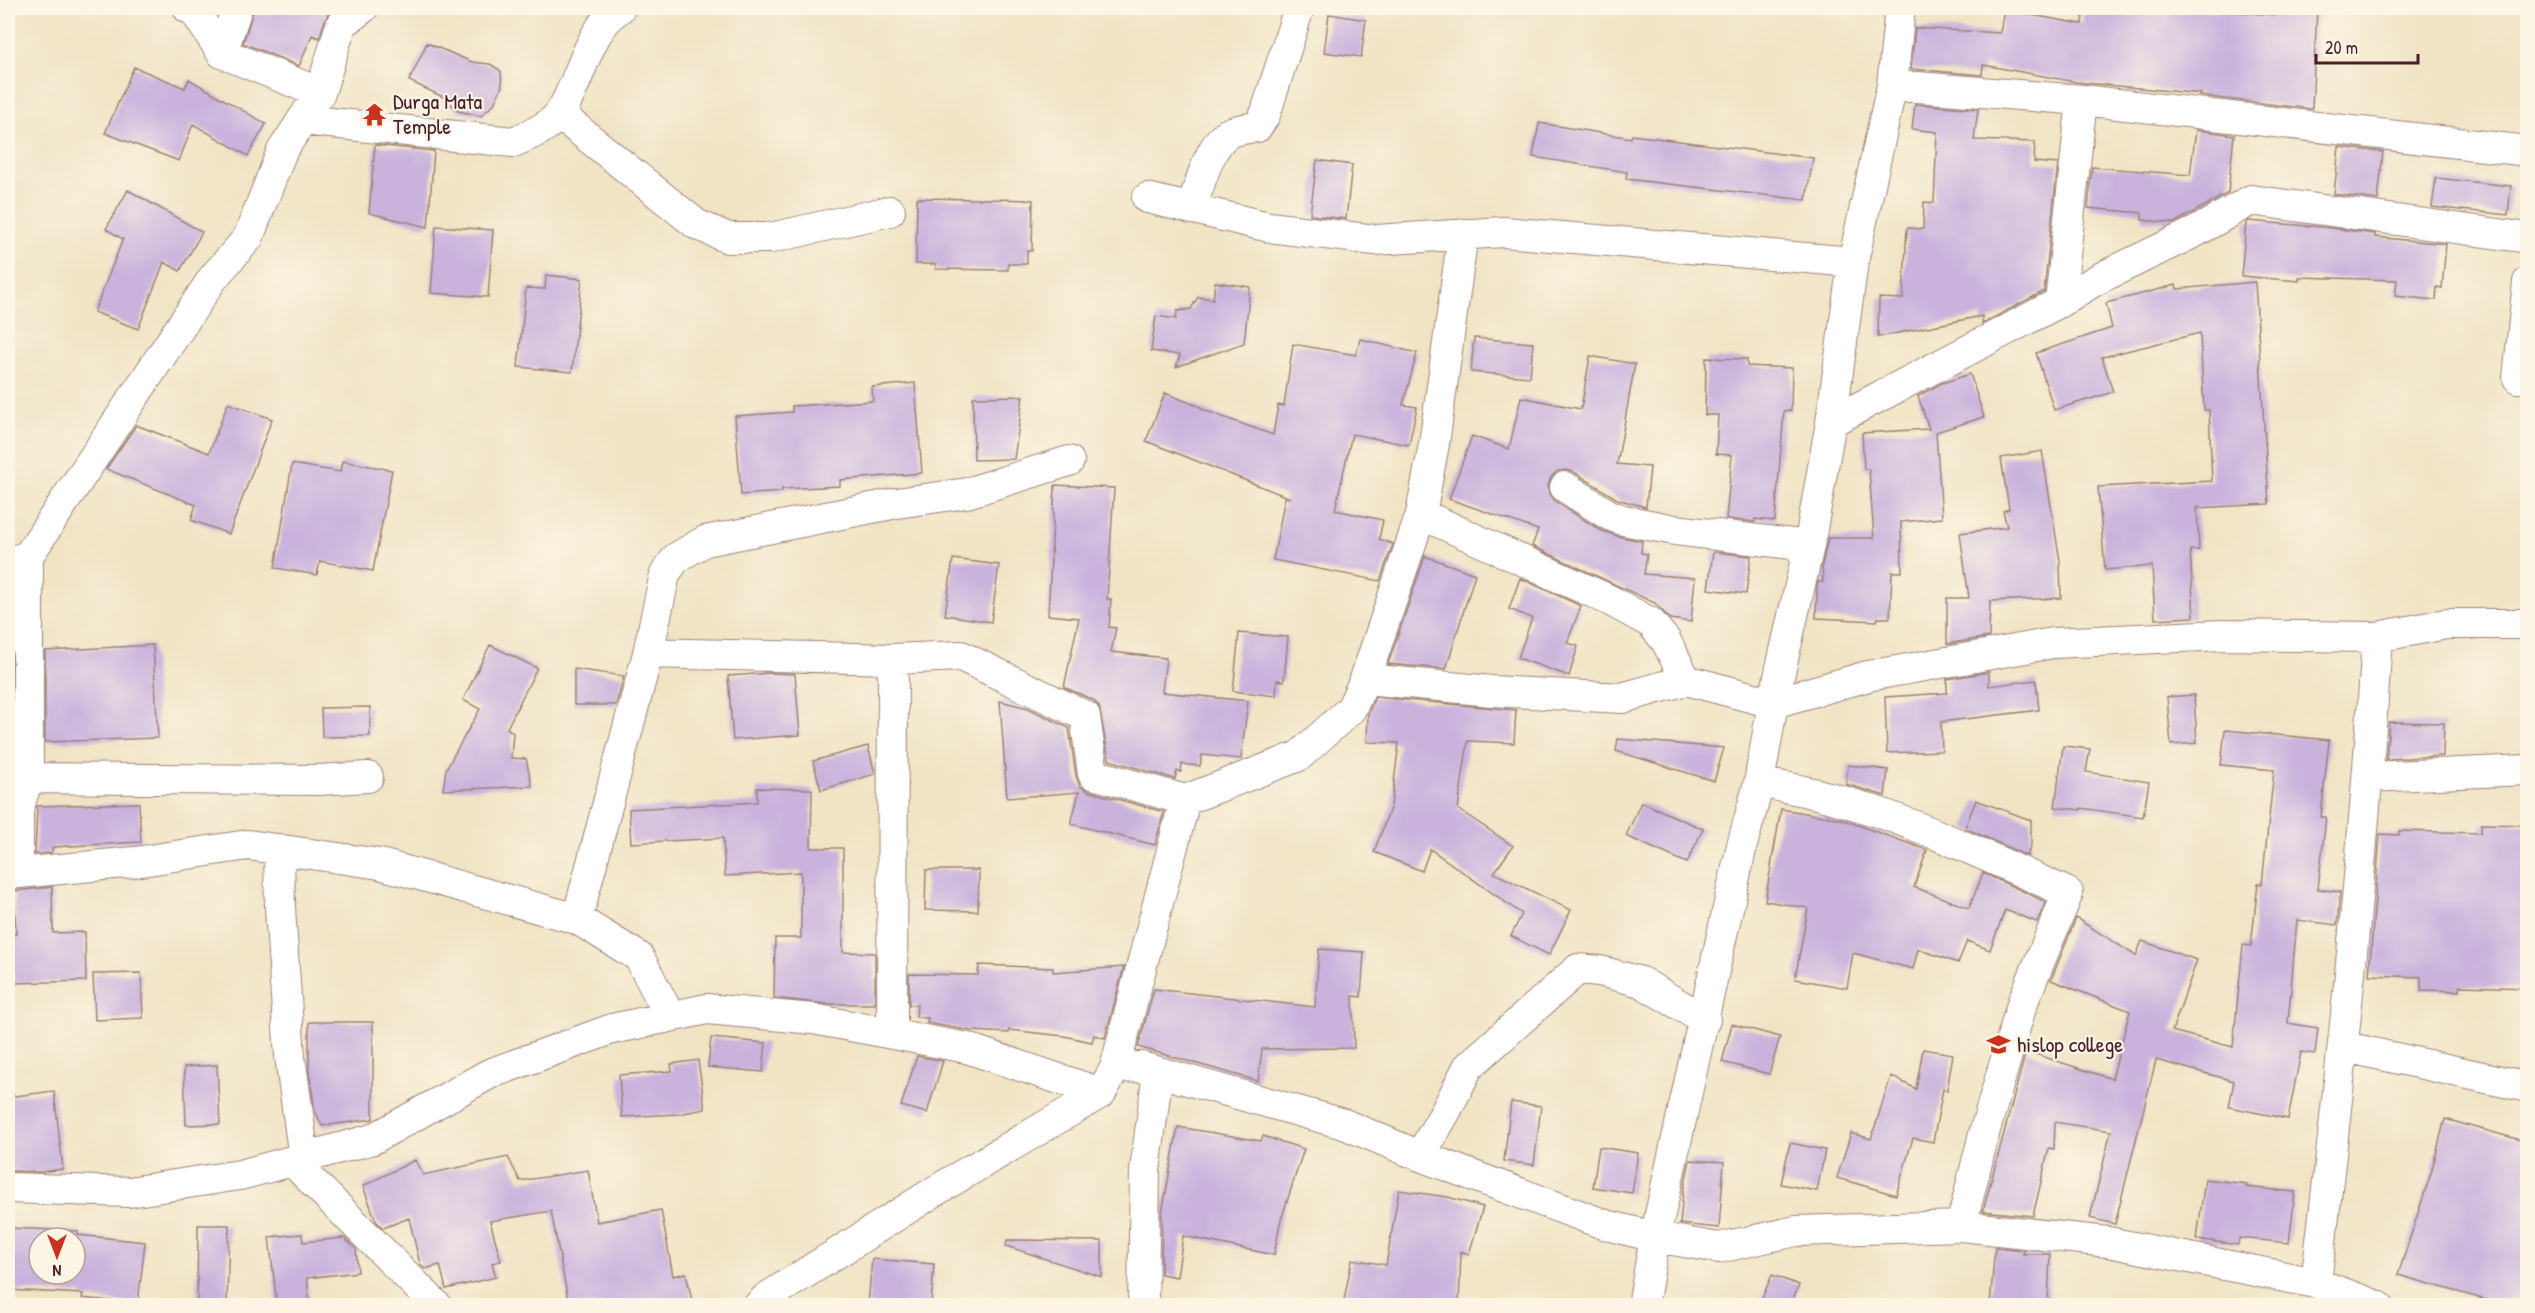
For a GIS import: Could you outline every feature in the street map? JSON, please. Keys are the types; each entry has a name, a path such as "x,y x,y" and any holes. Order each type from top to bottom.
{"street":[{"path":"188,8 193,9 222,54 320,93"},
{"path":"222,54 237,8"},
{"path":"363,8 341,25 320,93 282,152 248,238 213,278 17,560 18,810 13,873 135,862 248,845 380,864 577,919 639,957 670,1017"},
{"path":"302,120 513,142 542,128 559,114 601,26 620,8"},
{"path":"1191,209 1219,141 1229,133 1257,127 1265,115 1299,8"},
{"path":"1643,1305 1655,1237 1742,845 1759,783 1773,702 1809,546 1853,262 1892,85 1900,8"},
{"path":"1892,85 2082,100 2528,151"},
{"path":"2060,302 2082,100"},
{"path":"559,114 696,224 728,238 748,240 771,238 890,211"},
{"path":"1147,198 1269,227 1375,240 1504,232 1853,262"},
{"path":"1830,422 2060,302 2096,280 2197,231 2251,200 2528,238"},
{"path":"648,653 893,659 961,656 1084,716 1093,774 1185,801 1299,756 1351,709 1365,679 1421,514 1434,444 1463,234"},
{"path":"2518,378 2528,282"},
{"path":"577,919 648,653 665,574 676,558 699,543 897,503 967,493 1068,461"},
{"path":"1565,487 1609,515 1623,520 1675,530 1809,546"},
{"path":"1421,514 1609,600 1651,623 1666,641 1686,680"},
{"path":"1365,679 1492,691 1622,698 1686,680 1773,702 1868,676 2053,643 2223,634 2377,637 2446,624 2528,624"},
{"path":"2316,1283 2344,1047 2369,777 2377,637"},
{"path":"892,1034 893,659"},
{"path":"2369,777 2528,770"},
{"path":"17,778 318,780 368,777"},
{"path":"1759,783 1791,788 1903,820 2068,893 2022,1004 1985,1130 1961,1226"},
{"path":"1108,1081 1185,801"},
{"path":"279,849 280,908 298,1160 438,1305"},
{"path":"1420,1156 1468,1067 1578,969 1600,971 1641,982 1705,1020"},
{"path":"8,1188 129,1192 240,1175 373,1139 489,1074 612,1029 706,1010 813,1019 967,1048 1108,1081"},
{"path":"2344,1047 2528,1087"},
{"path":"758,1305 1108,1081 1141,1067 1344,1124 1420,1156 1606,1225 1655,1237 1719,1248 1796,1232 1961,1226 2108,1242 2316,1283 2378,1305"},
{"path":"1143,1305 1145,1170 1158,1072"}],"building":[{"path":"254,8 332,8 319,38 312,35 299,66 243,43"},
{"path":"2084,8 2184,8 2276,15 2276,8 2317,8 2312,109 2200,96 2201,94 2076,82 1983,65 1982,75 1911,69 1915,28 2000,33 2004,10 2082,24"},
{"path":"1329,14 1366,20 1361,57 1324,52"},
{"path":"427,43 472,62 490,64 501,71 502,86 494,104 481,116 458,111 443,97 409,81"},
{"path":"134,67 185,88 189,79 266,124 248,156 193,124 179,161 105,133"},
{"path":"1915,104 1978,109 1974,140 2035,142 2034,162 2058,164 2044,291 1982,324 1982,316 1878,337 1879,298 1903,299 1907,228 1923,229 1924,202 1934,203 1937,132 1912,129"},
{"path":"1539,123 1631,138 1632,135 1813,158 1806,200 1626,179 1627,172 1533,157"},
{"path":"2196,130 2234,135 2228,193 2174,223 2142,220 2142,213 2088,208 2092,167 2190,175"},
{"path":"375,145 434,151 428,227 369,213"},
{"path":"2339,147 2383,152 2378,200 2334,194"},
{"path":"1317,160 1352,165 1346,219 1310,215"},
{"path":"2436,178 2511,186 2508,215 2432,207"},
{"path":"128,190 202,232 180,271 164,262 138,329 94,312 123,239 106,229"},
{"path":"917,198 1033,200 1032,251 1027,251 1027,264 1008,264 1008,270 936,269 936,264 916,264"},
{"path":"2248,221 2331,228 2375,234 2375,237 2446,244 2442,288 2437,287 2436,300 2395,296 2397,280 2299,277 2299,281 2241,276"},
{"path":"436,226 493,230 488,297 431,293"},
{"path":"546,275 582,279 572,372 518,367 526,288 545,289"},
{"path":"1215,282 1250,287 1244,343 1176,367 1180,355 1151,351 1156,316 1176,319 1177,311 1191,309 1198,297 1213,299"},
{"path":"2255,282 2269,504 2197,508 2199,550 2190,550 2194,617 2155,619 2152,566 2105,570 2098,487 2212,481 2209,410 2204,410 2200,333 2102,357 2113,392 2054,410 2036,353 2112,328 2106,303 2176,285 2177,289"},
{"path":"1474,338 1533,343 1530,377 1471,372"},
{"path":"1360,339 1417,353 1403,405 1417,407 1409,445 1352,434 1335,510 1383,520 1379,539 1393,544 1380,581 1273,560 1285,497 1290,498 1146,441 1165,393 1201,407 1201,409 1273,435 1278,405 1284,406 1293,344 1356,355"},
{"path":"1590,356 1635,364 1617,464 1650,467 1646,507 1617,499 1574,472 1566,470 1558,471 1551,477 1548,486 1550,494 1556,502 1600,530 1642,541 1641,553 1647,554 1644,574 1695,578 1691,622 1670,619 1655,603 1532,546 1538,530 1449,499 1472,436 1509,449 1521,397 1581,409"},
{"path":"1706,358 1747,359 1747,366 1792,368 1791,411 1784,411 1775,521 1755,519 1755,522 1726,519 1732,455 1716,454 1718,415 1705,415"},
{"path":"1970,374 1984,417 1936,432 1942,518 1901,522 1902,572 1892,572 1890,618 1878,618 1877,621 1816,618 1817,586 1818,582 1823,582 1822,565 1828,538 1874,538 1869,469 1864,469 1862,433 1929,429 1918,396 1942,383"},
{"path":"915,383 922,473 840,480 840,486 782,489 782,492 741,495 735,416 792,412 792,406 873,401 872,387"},
{"path":"1023,396 1014,459 974,460 973,397"},
{"path":"228,403 272,419 229,534 191,520 196,505 106,469 136,425 209,453"},
{"path":"2042,451 2060,561 2061,598 1990,601 1989,637 1947,644 1947,598 1969,598 1960,533 2007,527 2003,511 2009,509 2001,458"},
{"path":"342,461 392,470 373,571 320,561 317,575 275,568 292,464 340,472"},
{"path":"1055,485 1114,488 1107,599 1111,599 1109,627 1116,628 1111,652 1166,658 1162,692 1248,701 1241,759 1202,755 1200,766 1182,764 1181,772 1177,771 1175,779 1109,760 1099,706 1093,700 1064,687 1079,618 1048,615"},
{"path":"1713,552 1751,556 1746,594 1708,589"},
{"path":"1425,556 1475,574 1446,669 1388,664"},
{"path":"953,559 999,565 991,622 945,615"},
{"path":"1520,578 1581,606 1567,643 1578,646 1569,676 1518,658 1532,618 1509,609"},
{"path":"1239,633 1288,637 1284,681 1277,680 1276,696 1233,691"},
{"path":"153,645 158,738 45,742 45,651"},
{"path":"490,645 537,668 507,728 513,733 511,758 526,759 532,786 443,790 446,769 480,709 463,700"},
{"path":"8,652 11,652 11,744 8,744"},
{"path":"574,669 624,676 616,705 574,705"},
{"path":"1989,672 1989,686 2036,680 2039,710 1941,722 1942,751 1887,753 1885,697 1947,693 1947,679"},
{"path":"795,674 800,735 733,740 728,676"},
{"path":"2194,695 2197,743 2171,745 2167,697"},
{"path":"1375,697 1516,710 1514,743 1468,741 1458,809 1513,846 1494,873 1571,910 1549,955 1511,936 1522,914 1430,849 1422,871 1374,852 1391,806 1399,743 1367,742 1368,714"},
{"path":"1000,701 1028,708 1069,728 1076,776 1080,786 1088,791 1164,812 1155,845 1071,824 1079,792 1007,798"},
{"path":"370,707 370,736 322,737 321,708"},
{"path":"2389,722 2444,723 2443,756 2386,759"},
{"path":"2225,730 2329,740 2321,817 2326,817 2318,889 2340,892 2337,925 2297,920 2288,1023 2318,1028 2315,1054 2301,1052 2288,1119 2229,1107 2234,1081 2156,1060 2115,1224 2090,1218 2111,1131 2055,1122 2054,1149 2049,1148 2033,1216 1983,1211 2026,1051 2112,1079 2130,1011 2051,980 2076,918 2136,956 2142,941 2197,960 2172,1031 2233,1047 2243,945 2251,946 2258,883 2262,884 2274,770 2221,765"},
{"path":"1618,739 1724,748 1714,781 1616,751"},
{"path":"868,746 875,774 821,790 813,761"},
{"path":"2063,746 2090,749 2086,772 2149,782 2143,817 2081,808 2081,810 2055,807"},
{"path":"1848,765 1888,770 1885,796 1846,784"},
{"path":"757,788 812,789 811,848 843,848 843,952 875,953 875,1004 826,1004 774,998 775,938 801,938 801,872 725,876 723,838 631,843 629,809 757,802"},
{"path":"1976,800 2031,820 2031,845 2027,856 1965,828"},
{"path":"1641,802 1703,829 1687,863 1626,836"},
{"path":"139,803 141,842 53,847 51,853 35,854 37,806"},
{"path":"1781,809 1841,819 1927,850 1914,887 1969,908 1983,873 2046,902 2037,922 2005,910 1990,950 1967,941 1958,963 1918,949 1913,969 1853,953 1847,988 1795,979 1808,908 1765,901"},
{"path":"2481,824 2528,825 2528,988 2460,986 2460,991 2421,990 2421,977 2369,975 2380,834 2399,835 2399,831 2481,833"},
{"path":"926,870 979,870 978,911 925,910"},
{"path":"52,887 53,933 85,932 86,981 14,983 12,935 16,934 14,891"},
{"path":"1319,949 1364,952 1361,997 1353,996 1354,1048 1262,1049 1258,1081 1138,1047 1154,989 1315,1007"},
{"path":"979,965 1053,968 1053,972 1124,967 1105,1038 1094,1035 1092,1042 1064,1036 1009,1030 1009,1033 972,1031 927,1023 928,1018 916,1017 917,1005 909,1005 909,974 978,975"},
{"path":"141,973 143,1018 95,1020 93,974"},
{"path":"309,1022 373,1022 373,1119 322,1126 315,1111 309,1070"},
{"path":"1732,1024 1780,1037 1769,1074 1722,1062"},
{"path":"711,1038 766,1043 763,1072 708,1067"},
{"path":"1923,1049 1953,1054 1947,1090 1943,1089 1933,1142 1913,1138 1896,1195 1837,1178 1851,1133 1871,1139 1891,1076 1916,1089"},
{"path":"917,1056 943,1061 927,1113 901,1106"},
{"path":"698,1060 705,1109 679,1114 622,1117 619,1075 672,1071 671,1064"},
{"path":"217,1065 220,1124 186,1125 184,1067"},
{"path":"54,1091 63,1169 41,1172 8,1171 8,1097"},
{"path":"1511,1102 1541,1106 1534,1165 1504,1161"},
{"path":"2445,1119 2528,1142 2528,1282 2520,1305 2504,1305 2398,1275 2431,1173"},
{"path":"1178,1127 1261,1141 1263,1136 1304,1149 1280,1223 1274,1255 1183,1236 1177,1277 1161,1274 1162,1213"},
{"path":"1790,1143 1825,1150 1817,1191 1781,1184"},
{"path":"1599,1147 1638,1153 1632,1193 1593,1187"},
{"path":"508,1157 520,1181 588,1170 597,1222 661,1210 673,1276 686,1273 693,1305 569,1305 551,1211 490,1221 501,1261 492,1263 496,1277 446,1289 440,1265 425,1269 420,1264 409,1218 383,1228 376,1221 363,1186 415,1160 423,1175"},
{"path":"1690,1160 1724,1162 1719,1228 1680,1224 1683,1192"},
{"path":"2205,1179 2247,1184 2246,1187 2295,1192 2289,1243 2239,1238 2238,1245 2197,1239"},
{"path":"1399,1190 1448,1197 1483,1207 1469,1254 1461,1251 1459,1305 1343,1305 1352,1259 1386,1265"},
{"path":"198,1225 229,1225 227,1305 197,1305"},
{"path":"8,1228 27,1229 27,1286 87,1286 87,1236 145,1242 138,1304 82,1298 83,1294 8,1290"},
{"path":"302,1234 303,1242 344,1238 356,1249 358,1272 307,1278 310,1305 277,1305 269,1237"},
{"path":"1007,1240 1102,1241 1102,1277 1006,1246"},
{"path":"1995,1247 2024,1250 2023,1254 2050,1254 2048,1305 1990,1305"},
{"path":"872,1259 934,1264 931,1305 868,1305"},
{"path":"1772,1275 1799,1285 1791,1305 1759,1305"}],"place":[{"name":"Durga Mata Temple","path":"375,114"},
{"name":"hislop college","path":"1999,1044"}]}
